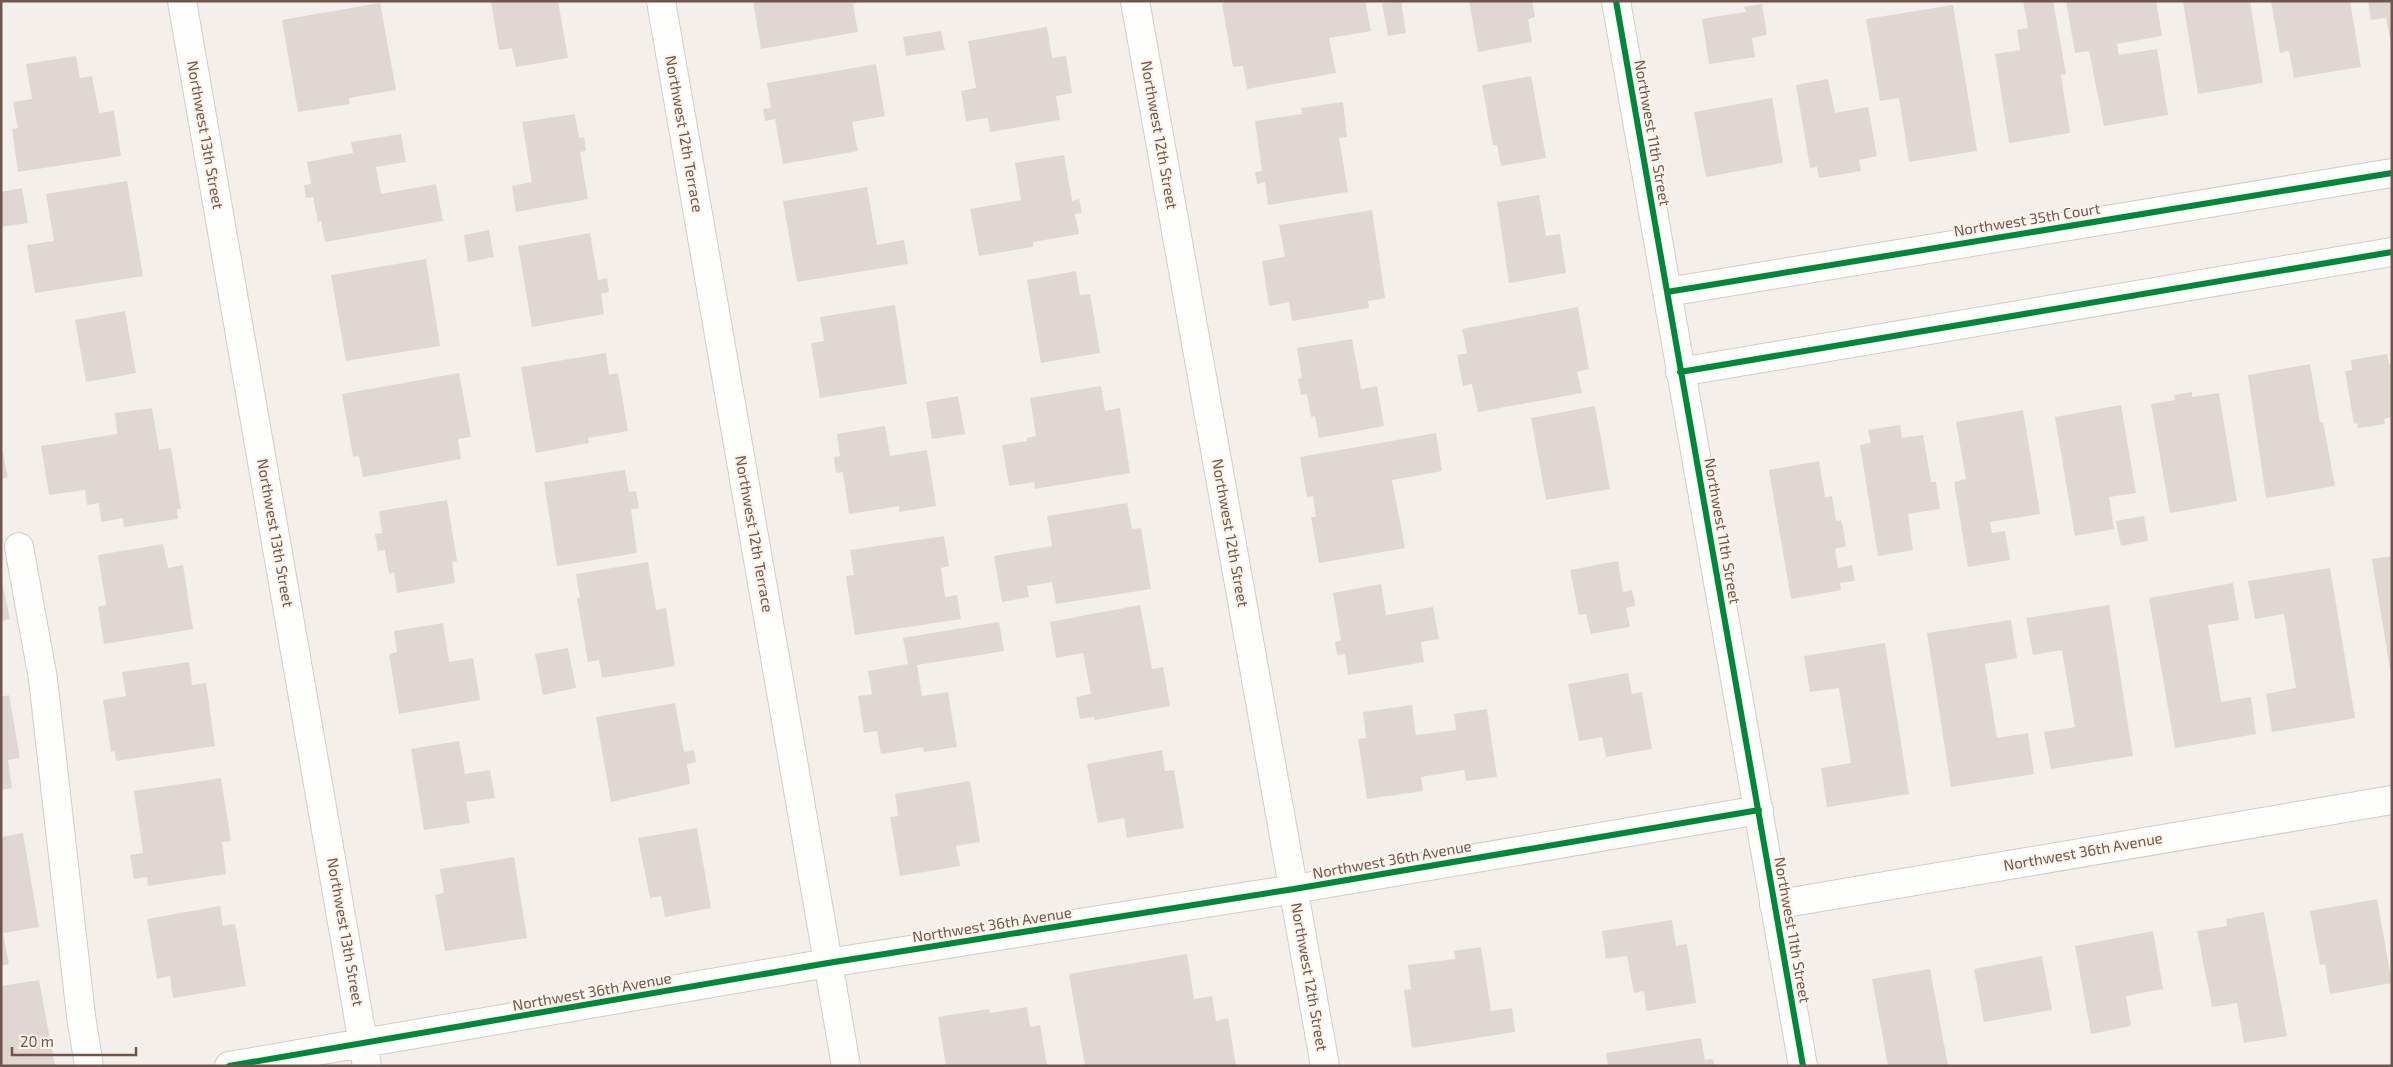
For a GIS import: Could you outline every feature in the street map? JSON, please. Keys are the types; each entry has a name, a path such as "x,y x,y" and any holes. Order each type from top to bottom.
{"street":[{"name":"Northwest 13th Street","path":"182,1 366,1055"},
{"name":"Northwest 12th Terrace","path":"661,1 846,1066"},
{"name":"Northwest 12th Street","path":"1136,1 1325,1066"},
{"name":"Northwest 11th Street","path":"1616,1 1803,1066"},
{"name":"Northwest 35th Court","path":"1666,292 2392,172"},
{"path":"1680,372 2392,252"},
{"path":"19,547 43,679 81,1016 89,1066"},
{"name":"Northwest 36th Avenue","path":"1774,904 2392,800"},
{"name":"Northwest 36th Avenue","path":"229,1066 366,1055 828,964 1294,889 1759,810"}],"building":[{"path":"491,1 558,1 568,58 516,67 512,48 499,50"},
{"path":"753,1 860,1 853,4 858,32 761,49"},
{"path":"1233,1 1365,1 1371,31 1329,38 1336,73 1247,89 1243,66 1233,67 1222,3"},
{"path":"1401,1 1406,33 1388,36 1382,3"},
{"path":"1469,1 1532,1 1535,17 1528,19 1532,42 1478,52"},
{"path":"2023,1 2053,1 2066,74 2061,75 2070,133 2009,143 1995,54 2020,50 2017,30 2028,28"},
{"path":"2066,1 2156,1 2162,36 2117,44 2119,55 2157,49 2168,115 2104,126 2089,51 2075,53"},
{"path":"2183,1 2250,1 2263,83 2198,94"},
{"path":"2271,1 2350,1 2361,67 2294,78 2289,51 2280,53"},
{"path":"2368,1 2392,1 2392,48 2386,18 2371,20"},
{"path":"380,3 396,90 349,98 350,104 298,112 282,20"},
{"path":"1762,4 1767,35 1752,38 1755,57 1709,64 1702,19 1746,12 1744,7"},
{"path":"1953,5 1977,151 1909,162 1899,98 1880,101 1866,19"},
{"path":"1047,27 1052,58 1066,56 1072,93 1056,96 1060,120 990,132 988,118 966,121 961,91 976,88 968,41"},
{"path":"941,31 945,50 906,56 903,37"},
{"path":"76,56 80,78 92,76 99,113 114,111 121,156 18,172 12,129 18,128 13,102 32,99 26,64"},
{"path":"876,64 885,116 852,122 858,151 783,164 775,119 765,121 763,109 771,108 767,83"},
{"path":"1531,76 1546,158 1501,166 1497,145 1493,145 1482,85"},
{"path":"1828,79 1835,113 1868,107 1877,156 1859,160 1861,171 1819,178 1817,167 1810,168 1796,85"},
{"path":"1772,98 1783,163 1706,177 1694,112"},
{"path":"1343,102 1347,137 1339,138 1348,192 1268,205 1265,182 1257,184 1255,172 1262,171 1255,121 1302,114 1301,108"},
{"path":"575,114 579,138 584,137 586,151 580,152 588,199 516,212 512,186 532,182 522,122"},
{"path":"401,134 406,162 376,167 381,194 436,184 443,221 325,242 321,221 318,222 313,197 306,198 304,185 311,184 307,162 353,153 351,142"},
{"path":"1064,155 1072,201 1079,199 1082,213 1075,214 1079,234 1033,242 1033,247 979,256 970,209 1021,200 1015,163"},
{"path":"127,181 143,276 35,293 27,245 54,241 46,194"},
{"path":"867,187 877,245 904,240 908,264 797,282 783,201"},
{"path":"22,188 28,223 1,227 1,192"},
{"path":"1539,195 1546,236 1560,234 1566,273 1509,283 1497,202"},
{"path":"1372,210 1385,298 1368,301 1369,308 1292,321 1289,302 1269,306 1262,261 1285,257 1279,225"},
{"path":"489,230 494,257 468,262 464,235"},
{"path":"590,233 598,280 607,278 609,292 601,294 604,314 532,327 518,246"},
{"path":"426,259 440,346 346,361 331,275"},
{"path":"1076,271 1080,295 1090,294 1100,353 1041,363 1027,280"},
{"path":"895,305 907,384 820,398 811,343 824,341 820,317"},
{"path":"1578,307 1589,369 1577,372 1582,393 1478,412 1472,384 1463,386 1457,355 1467,353 1462,329"},
{"path":"125,311 136,373 86,382 75,320"},
{"path":"1352,339 1361,389 1377,386 1384,426 1319,438 1315,416 1311,417 1307,394 1301,395 1298,379 1302,378 1297,348"},
{"path":"606,353 609,375 618,373 628,431 588,438 589,443 536,453 521,367"},
{"path":"2387,354 2389,364 2392,364 2392,417 2384,419 2385,424 2358,428 2357,423 2354,424 2345,371 2352,370 2351,360"},
{"path":"2310,364 2320,422 2323,422 2335,486 2266,498 2248,375"},
{"path":"459,373 471,437 458,439 461,459 363,477 359,456 353,457 342,394"},
{"path":"1101,386 1105,411 1120,408 1130,473 1035,489 1034,482 1009,486 1002,445 1027,441 1027,438 1036,436 1030,398"},
{"path":"2192,392 2192,397 2219,393 2237,501 2170,513 2151,404 2175,400 2174,395"},
{"path":"958,396 965,434 932,439 926,402"},
{"path":"2121,405 2136,493 2109,497 2114,529 2075,536 2055,417"},
{"path":"1595,406 1610,489 1546,500 1531,418"},
{"path":"152,408 159,450 171,448 181,509 177,509 178,519 124,527 123,518 101,522 99,503 87,505 85,490 49,495 41,446 117,434 115,413"},
{"path":"2023,410 2040,514 1990,522 1992,533 2005,531 2010,560 1968,567 1954,482 1966,479 1956,422"},
{"path":"1900,425 1902,438 1923,435 1931,482 1936,482 1940,509 1908,514 1913,550 1878,556 1860,445 1871,443 1868,430"},
{"path":"885,426 890,456 927,450 936,506 899,512 899,506 849,514 843,472 836,473 834,457 840,456 837,434"},
{"path":"1436,433 1442,471 1392,480 1405,548 1319,563 1311,517 1316,517 1313,496 1307,497 1300,457"},
{"path":"1,444 8,477 1,479"},
{"path":"1819,461 1825,497 1832,496 1836,521 1841,520 1844,533 1846,546 1835,549 1838,568 1852,565 1855,581 1840,583 1841,590 1791,599 1769,470"},
{"path":"625,470 629,492 636,491 639,508 631,509 637,553 557,566 544,482"},
{"path":"447,500 457,561 452,562 455,583 397,593 394,572 389,574 385,550 378,551 375,534 382,533 379,511"},
{"path":"1127,503 1132,529 1141,528 1151,589 1056,604 1052,582 1027,586 1029,597 1002,602 994,556 1052,546 1047,516"},
{"path":"2144,516 2148,541 2121,546 2116,521"},
{"path":"944,536 949,566 941,568 945,597 957,595 961,619 855,635 846,576 854,575 850,550"},
{"path":"163,544 168,568 183,565 193,629 104,644 98,607 106,605 98,555"},
{"path":"2392,556 2392,675 2391,675 2372,559"},
{"path":"1618,561 1623,592 1632,590 1634,598 1635,606 1626,608 1630,627 1591,634 1586,614 1579,615 1570,570"},
{"path":"648,562 656,610 666,608 675,666 602,678 599,660 588,662 577,598 580,598 576,574"},
{"path":"2330,568 2355,718 2272,732 2266,694 2296,688 2284,614 2255,619 2248,581"},
{"path":"1,577 10,619 1,621"},
{"path":"2233,583 2239,620 2208,625 2221,702 2251,697 2256,734 2175,748 2149,598"},
{"path":"1381,584 1386,615 1433,607 1439,639 1421,642 1424,662 1348,675 1345,654 1337,655 1335,642 1341,641 1333,593"},
{"path":"1140,605 1152,669 1163,667 1170,706 1095,720 1094,717 1080,719 1076,697 1091,694 1083,653 1056,658 1050,622"},
{"path":"2109,605 2133,756 2051,769 2044,732 2075,727 2062,650 2033,655 2026,618"},
{"path":"2011,620 2017,658 1985,664 1997,738 2028,733 2034,774 1951,787 1927,633"},
{"path":"999,622 1004,651 917,665 922,696 948,692 957,747 924,752 923,747 881,754 877,731 864,733 858,696 872,694 868,671 908,664 903,638"},
{"path":"443,623 449,662 473,658 480,700 399,714 389,654 397,652 394,631"},
{"path":"1885,643 1909,794 1827,807 1821,768 1851,763 1839,688 1810,692 1804,656"},
{"path":"568,648 576,688 543,695 535,654"},
{"path":"189,662 192,685 206,683 215,746 116,761 115,751 111,752 103,700 126,696 122,672"},
{"path":"1628,673 1632,694 1642,692 1652,749 1606,757 1602,737 1579,741 1568,684"},
{"path":"9,695 20,758 8,760 12,788 1,790 1,697"},
{"path":"675,703 684,752 694,750 696,762 687,764 690,784 611,802 596,717"},
{"path":"1412,705 1416,735 1456,730 1454,714 1487,709 1497,777 1466,781 1464,770 1421,777 1423,791 1367,799 1358,739 1366,738 1363,712"},
{"path":"459,741 465,774 490,770 495,798 466,802 470,823 424,830 411,749"},
{"path":"1162,750 1165,771 1174,770 1184,828 1127,838 1124,818 1098,823 1087,764"},
{"path":"221,778 231,841 222,842 226,874 148,886 147,877 134,879 130,855 143,853 134,791"},
{"path":"970,781 980,842 956,846 960,866 900,876 890,817 898,816 895,794"},
{"path":"697,828 711,908 665,917 661,896 650,898 638,838"},
{"path":"23,833 39,927 3,933 9,964 1,966 1,837"},
{"path":"514,857 527,938 445,951 435,895 444,893 440,869"},
{"path":"2377,899 2392,983 2330,994 2325,964 2320,965 2310,911"},
{"path":"220,906 223,926 235,924 246,986 173,998 170,976 157,979 147,919"},
{"path":"2264,912 2287,1036 2244,1043 2237,1003 2212,1007 2197,931 2227,926 2226,919"},
{"path":"1672,920 1676,946 1687,944 1696,1003 1646,1011 1644,991 1634,993 1627,956 1606,959 1602,931"},
{"path":"2153,931 2163,989 2126,996 2131,1026 2091,1034 2075,946"},
{"path":"1481,947 1491,1011 1512,1008 1515,1032 1412,1048 1404,990 1411,989 1408,965 1455,959 1454,951"},
{"path":"1187,954 1194,999 1212,996 1216,1021 1228,1018 1236,1066 1085,1066 1069,974"},
{"path":"2042,956 2052,1010 1984,1022 1974,969"},
{"path":"1930,969 1948,1066 1888,1066 1872,979"},
{"path":"39,980 55,1066 1,1066 1,986"},
{"path":"1027,1007 1030,1027 1040,1025 1047,1066 946,1066 938,1017 989,1009 990,1013"},
{"path":"1701,1038 1705,1060 1713,1059 1715,1066 1608,1066 1606,1053"}],"cycle path":[{"path":"1616,1 1803,1066"},
{"path":"1667,292 2392,173"},
{"path":"1680,372 2392,252"},
{"path":"229,1066 828,963 1294,889 1759,810"}]}
